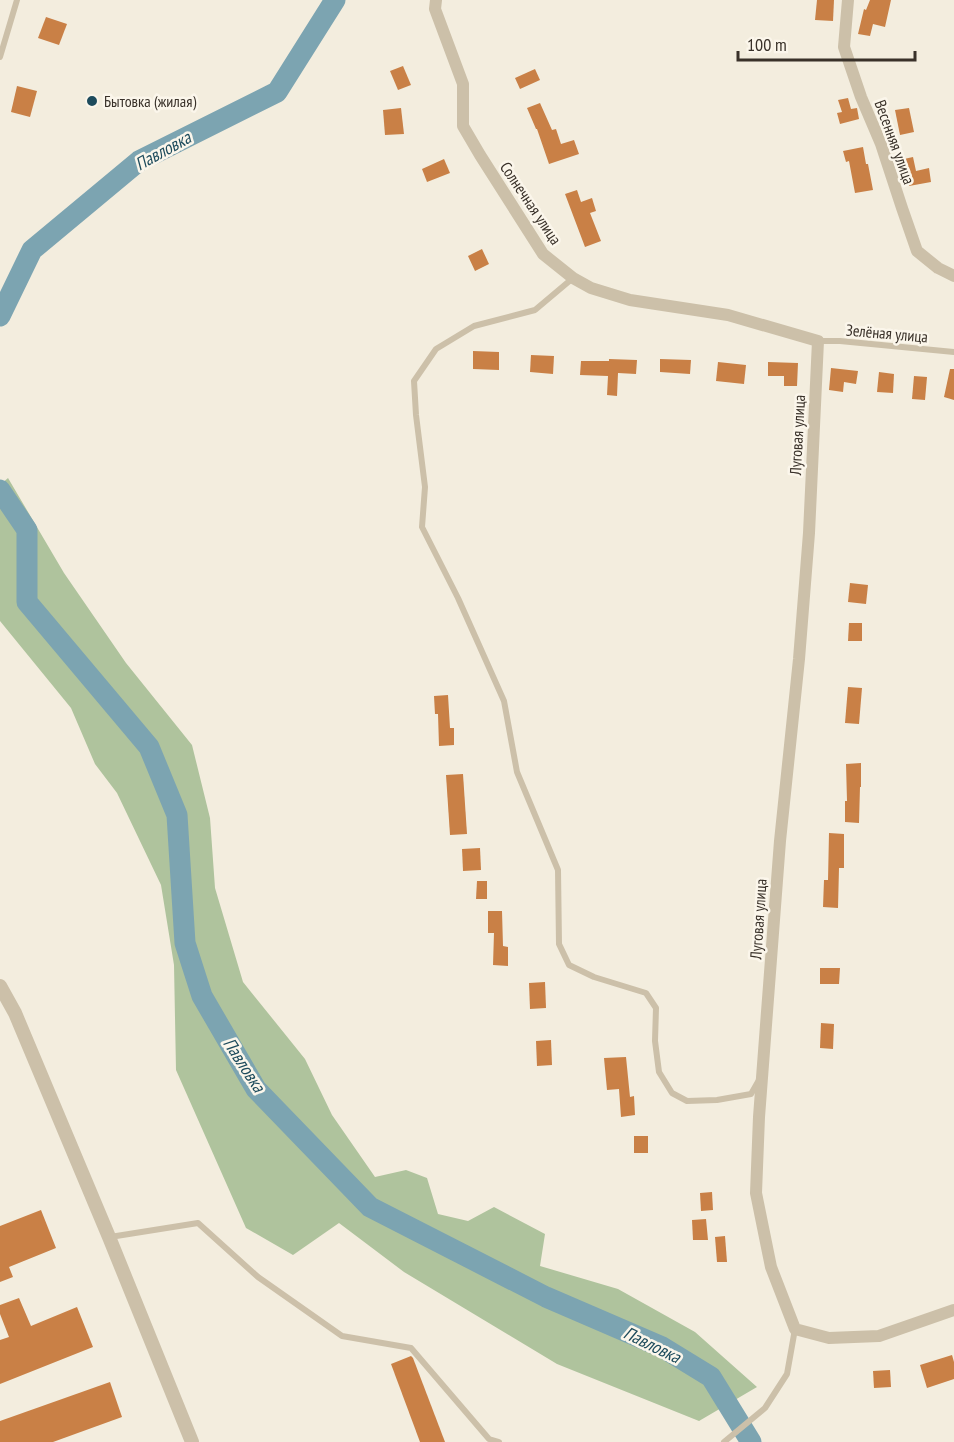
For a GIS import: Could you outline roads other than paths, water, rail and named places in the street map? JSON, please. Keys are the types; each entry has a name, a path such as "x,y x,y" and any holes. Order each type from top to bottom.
{"street":[{"name":"Солнечная улица","path":"436,0 435,9 463,84 463,126 543,254 573,278 591,288 630,300 728,315 818,341"},
{"name":"Весенняя улица","path":"848,0 844,47 918,251 938,268 954,276"},
{"name":"Луговая улица","path":"795,1329 771,1267 756,1193 759,1117 780,841 800,647 818,341"},
{"path":"0,986 15,1013 192,1442"},
{"path":"795,1329 829,1338 879,1336 954,1310"}],"lane":[{"path":"0,57 17,0"},
{"path":"573,278 535,310 474,326 436,349 414,381 425,487 422,527 458,598 504,701 517,772 558,870 560,944 569,965 594,977 646,993 656,1008 655,1041 659,1072 672,1093 687,1101 717,1100 751,1094 763,1075"},
{"name":"Зелёная улица","path":"818,341 954,352"},
{"path":"109,1237 198,1223 258,1277 342,1336 411,1348 489,1439 499,1442"},
{"path":"724,1442 765,1408 787,1374 795,1329"}],"waterway":[{"name":"Павловка","path":"0,316 32,250 139,161 277,92 335,0"},
{"name":"Павловка","path":"0,490 27,530 27,602 149,747 177,815 185,943 202,996 256,1089 370,1207 546,1297 662,1347 711,1377 751,1442"}],"place":[{"name":"Бытовка (жилая)","path":"92,101"}]}
